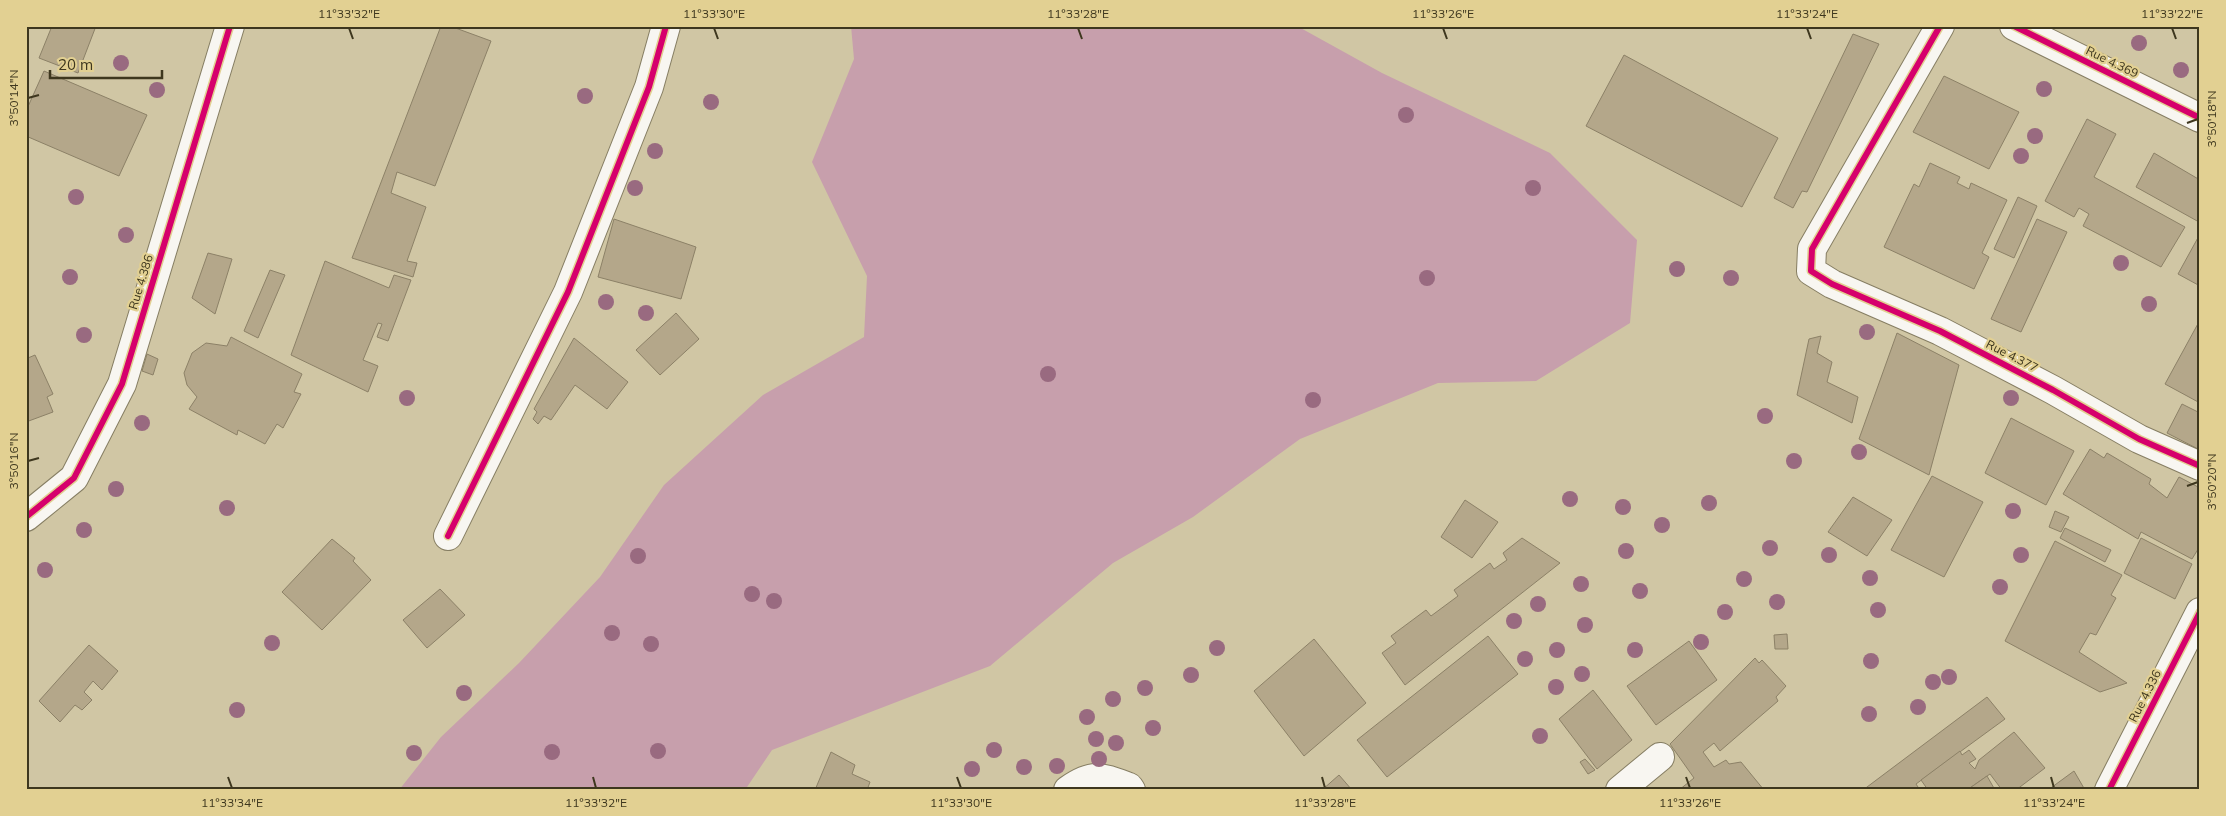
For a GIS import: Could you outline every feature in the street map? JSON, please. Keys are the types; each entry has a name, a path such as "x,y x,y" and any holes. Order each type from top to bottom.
{"street":[{"name":"Rue 4.386","path":"26,517 74,478 122,384 230,26"},
{"path":"448,536 568,292 649,87 666,26"},
{"name":"Rue 4.377","path":"1940,26 1812,249 1811,271 1832,284 1940,331 2053,390 2139,438 2200,466"},
{"name":"Rue 4.369","path":"2014,26 2200,118"},
{"name":"Rue 4.336","path":"2109,790 2200,612"},
{"path":"1620,790 1660,758"},
{"path":"1068,790 1077,784 1099,776 1129,787 1131,790"}],"shaded area":[{"path":"851,26 1297,26 1382,73 1550,153 1637,240 1630,323 1536,381 1438,383 1300,439 1193,517 1113,563 990,666 772,750 745,790 399,790 441,737 519,663 600,577 664,485 763,395 864,337 867,276 812,162 854,59"}],"building":[{"path":"52,26 96,26 78,73 39,58"},
{"path":"441,26 450,26 491,41 435,186 397,172 391,193 426,207 407,261 417,263 413,277 352,258"},
{"path":"1792,26 1821,26 1821,28"},
{"path":"1853,34 1879,44 1807,192 1802,191 1793,208 1774,198"},
{"path":"1624,55 1778,138 1742,207 1586,126"},
{"path":"44,71 147,115 119,176 26,136 26,111"},
{"path":"1944,76 2019,112 1989,169 1913,132"},
{"path":"2087,119 2116,134 2094,177 2185,227 2161,267 2083,226 2089,214 2079,208 2074,217 2045,201"},
{"path":"2154,153 2200,180 2199,222 2136,187"},
{"path":"1930,163 1960,177 1957,183 1969,189 1971,183 2007,200 1982,253 1989,257 1974,289 1884,247 1914,184 1919,187"},
{"path":"2018,197 2037,206 2014,258 1994,249"},
{"path":"614,219 696,247 681,299 598,277"},
{"path":"2037,219 2067,232 2021,332 1991,319"},
{"path":"2200,234 2200,286 2178,274"},
{"path":"208,253 232,259 215,314 192,298"},
{"path":"325,261 389,288 394,275 411,280 388,341 377,337 382,324 378,323 363,360 378,366 368,392 291,355"},
{"path":"270,270 285,275 258,338 244,331"},
{"path":"676,313 699,339 660,375 636,350"},
{"path":"2200,320 2200,403 2165,384"},
{"path":"1897,333 1959,365 1929,475 1859,439"},
{"path":"1821,336 1817,353 1832,362 1827,382 1858,397 1852,423 1797,395 1809,339"},
{"path":"231,337 302,374 294,392 301,394 283,428 277,424 265,444 238,430 237,435 189,409 197,397 187,385 184,373 192,353 206,343 227,346"},
{"path":"574,338 628,382 607,409 575,385 551,420 544,416 538,424 533,419 537,412 534,409"},
{"path":"26,354 28,358 35,355 53,394 47,397 53,412 26,422"},
{"path":"147,354 158,359 153,375 142,371"},
{"path":"2182,404 2200,413 2200,450 2167,433"},
{"path":"2011,418 2074,451 2046,505 1985,473"},
{"path":"2090,449 2104,458 2107,453 2151,479 2149,484 2167,498 2179,477 2200,488 2200,546 2192,559 2141,532 2138,539 2063,494"},
{"path":"1932,476 1983,502 1944,577 1891,550"},
{"path":"1853,497 1892,520 1867,556 1828,532"},
{"path":"1465,500 1498,522 1472,558 1441,537"},
{"path":"2055,511 2069,517 2061,532 2049,527"},
{"path":"2065,528 2111,550 2105,562 2060,538"},
{"path":"1522,538 1560,563 1405,685 1382,653 1396,643 1391,636 1426,610 1431,616 1458,596 1454,590 1490,563 1494,569 1507,560 1503,553"},
{"path":"2141,538 2192,564 2175,599 2124,573"},
{"path":"332,539 355,558 353,561 371,580 322,630 282,592"},
{"path":"2055,541 2122,575 2111,595 2116,598 2096,635 2090,633 2079,652 2127,683 2100,692 2005,641"},
{"path":"440,589 465,615 427,648 403,620"},
{"path":"1787,634 1788,649 1775,649 1774,635"},
{"path":"1488,636 1518,674 1387,777 1357,740"},
{"path":"1314,639 1366,703 1304,756 1254,691"},
{"path":"1689,641 1717,680 1656,725 1627,686"},
{"path":"89,645 118,671 102,690 93,681 84,692 92,700 82,710 75,705 60,722 39,701"},
{"path":"1755,658 1759,663 1762,660 1786,686 1776,697 1778,701 1720,751 1714,743 1703,752 1714,767 1726,760 1729,764 1741,762 1764,790 1679,790 1694,778 1670,744"},
{"path":"1593,690 1632,740 1597,769 1559,719"},
{"path":"1987,697 2005,719 1916,784 1920,790 1863,790"},
{"path":"2014,732 2045,768 2016,790 2002,790 1990,774 1967,790 1928,790 1921,780 1960,751 1962,755 1969,750 1976,759 1969,763 1975,769 1979,760"},
{"path":"831,752 855,765 852,774 870,782 867,790 815,790"},
{"path":"1585,759 1595,770 1588,774 1580,762"},
{"path":"2074,771 2085,790 2048,790"},
{"path":"1339,775 1352,790 1322,790"},
{"path":"1987,776 1995,790 1967,790"}],"cycle path":[{"path":"26,517 74,478 122,384 230,26"},
{"path":"448,536 568,292 649,87 666,26"},
{"path":"1940,26 1812,249 1811,271 1832,284 1940,331 2053,390 2139,439 2200,466"},
{"path":"2014,26 2200,118"},
{"path":"2109,790 2200,612"}]}
